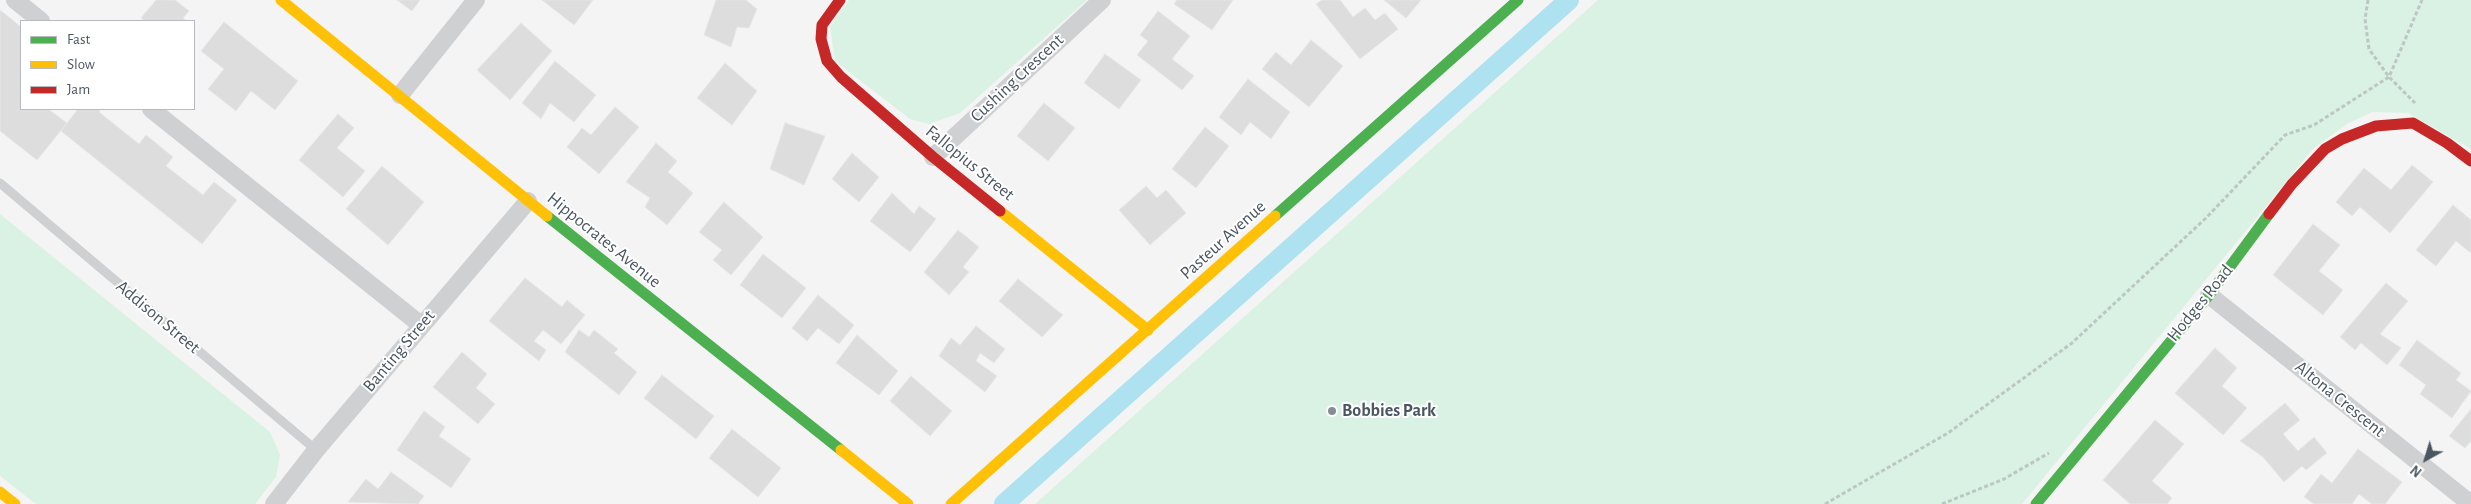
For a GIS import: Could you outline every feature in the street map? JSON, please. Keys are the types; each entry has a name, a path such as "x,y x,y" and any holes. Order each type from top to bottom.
{"street":[{"path":"15,0 40,20"},
{"name":"Hippocrates Avenue","path":"281,0 528,201 908,504"},
{"path":"400,95 476,0"},
{"name":"Fallopius Street","path":"840,0 822,26 822,47 827,61 841,77 933,157 1148,330"},
{"name":"Cushing Crescent","path":"933,157 1102,0"},
{"name":"Pasteur Avenue","path":"950,504 1518,0"},
{"path":"151,110 421,325"},
{"path":"2413,123 2447,143 2471,161"},
{"name":"Hodges Road","path":"2040,503 2209,295 2292,184 2313,161 2325,149 2342,139 2376,126 2413,123"},
{"name":"Banting Street","path":"274,504 316,450 528,201"},
{"name":"Altona Crescent","path":"2209,295 2471,504"},
{"path":"0,492 15,504"}],"lane":[{"name":"Addison Street","path":"0,184 316,450"}],"path":[{"path":"2368,0 2365,18 2369,49 2389,77 2415,100 2413,123"},
{"path":"1825,504 1948,433 2072,343 2206,218 2285,135 2314,125 2389,77 2422,0"},
{"path":"1942,504 2004,479 2054,450"}],"green space":[{"path":"849,0 1087,0 960,113 929,124 910,119 835,61 830,27"},
{"path":"1598,0 2471,0 2471,149 2408,113 2372,112 2347,124 2313,149 2022,504 1035,504"},
{"path":"0,214 270,432 280,455 276,477 255,504 36,504 0,476"}],"building":[{"path":"156,0 175,0 189,11 183,18 186,20 144,20 141,18"},
{"path":"397,0 420,0 412,11"},
{"path":"542,0 593,0 574,25"},
{"path":"716,0 746,0 757,9 749,28 737,27 731,47 704,35"},
{"path":"1177,0 1233,0 1212,30 1174,4"},
{"path":"1322,0 1340,0 1353,17 1365,8 1375,20 1385,13 1398,29 1360,59 1316,4"},
{"path":"1384,0 1421,0 1406,18"},
{"path":"0,10 20,26 20,110 49,110 67,123 37,160 0,131"},
{"path":"1158,11 1190,36 1172,59 1194,76 1182,90 1137,55 1148,41 1140,35"},
{"path":"224,22 298,81 275,110 251,91 236,111 208,89 224,69 201,51"},
{"path":"521,23 552,51 510,100 477,70"},
{"path":"1311,40 1343,66 1309,107 1262,69 1276,52 1291,65"},
{"path":"1105,54 1141,80 1119,109 1084,83"},
{"path":"555,61 596,95 574,122 550,103 541,119 522,103"},
{"path":"725,63 757,91 732,125 697,98"},
{"path":"1248,79 1290,112 1271,139 1250,122 1241,135 1219,117"},
{"path":"1044,103 1075,128 1048,161 1017,136"},
{"path":"615,107 639,127 599,174 567,147 582,128 591,135"},
{"path":"77,110 100,110 99,112 139,144 146,135 173,157 166,166 203,195 214,182 237,200 202,244 61,131"},
{"path":"338,114 354,128 337,148 365,171 343,197 299,160"},
{"path":"785,123 825,136 804,185 770,169"},
{"path":"1205,127 1229,146 1196,188 1172,169"},
{"path":"656,143 677,161 668,172 693,193 667,225 645,207 650,198 626,182"},
{"path":"852,153 879,177 859,202 832,179"},
{"path":"2412,165 2433,182 2390,233 2360,207 2352,216 2336,202 2364,168 2391,190"},
{"path":"382,166 424,202 388,245 346,209"},
{"path":"1146,186 1157,198 1166,190 1186,213 1150,245 1119,210"},
{"path":"892,193 914,214 919,206 936,219 910,252 870,221"},
{"path":"724,202 763,237 731,275 713,260 722,250 699,232"},
{"path":"2453,205 2471,220 2471,253 2456,241 2436,266 2416,250"},
{"path":"2313,224 2340,245 2319,271 2343,290 2323,315 2273,275"},
{"path":"958,230 979,247 963,267 969,272 949,295 924,272"},
{"path":"763,254 806,288 782,318 740,285"},
{"path":"525,278 562,307 567,300 585,315 561,344 543,330 534,341 546,350 539,361 489,321"},
{"path":"1018,279 1063,315 1042,337 999,301"},
{"path":"2386,283 2408,301 2380,334 2401,348 2387,365 2361,343 2355,350 2340,337"},
{"path":"818,295 854,325 839,344 818,328 807,341 792,328"},
{"path":"976,326 1005,349 994,363 980,353 976,361 997,376 985,392 939,356 951,338 960,345"},
{"path":"579,330 589,337 594,330 618,349 614,353 637,372 619,395 565,352"},
{"path":"857,335 898,371 879,395 836,363"},
{"path":"2417,340 2461,373 2456,380 2471,391 2452,418 2420,394 2426,385 2399,365"},
{"path":"2215,348 2237,368 2222,386 2247,408 2223,435 2175,393"},
{"path":"462,352 487,374 476,388 495,404 478,424 433,387"},
{"path":"662,375 714,416 696,439 644,398"},
{"path":"911,376 952,411 930,436 890,401"},
{"path":"2285,403 2300,420 2283,434 2298,451 2314,437 2327,453 2306,470 2302,466 2284,482 2263,457 2240,441"},
{"path":"2471,409 2471,441 2465,448 2449,436"},
{"path":"424,411 445,427 439,436 471,459 451,488 397,450"},
{"path":"2155,420 2184,444 2152,481 2172,498 2167,504 2130,504 2103,480"},
{"path":"732,429 781,468 758,497 709,458"},
{"path":"2358,449 2402,482 2385,504 2372,504 2359,494 2352,504 2314,504 2304,497 2321,474 2332,483"},
{"path":"391,472 424,496 418,504 348,502 366,479 378,489"}],"waterway":[{"path":"1004,504 1569,0"}],"traffic: fast":[{"path":"1275,216 1518,0"},
{"path":"2036,504 2209,295 2269,214"},
{"path":"547,216 841,450"}],"traffic: slow":[{"path":"281,0 547,216"},
{"path":"1000,211 1148,330"},
{"path":"951,504 1275,216"},
{"path":"841,450 908,504"},
{"path":"0,492 15,504"}],"traffic: jam":[{"path":"840,0 822,25 821,39 827,61 841,77 933,157 1000,211"},
{"path":"2269,214 2292,184 2325,149 2342,139 2376,126 2413,123 2447,143 2471,161"}],"place":[{"name":"Bobbies Park","path":"1332,411"}]}
